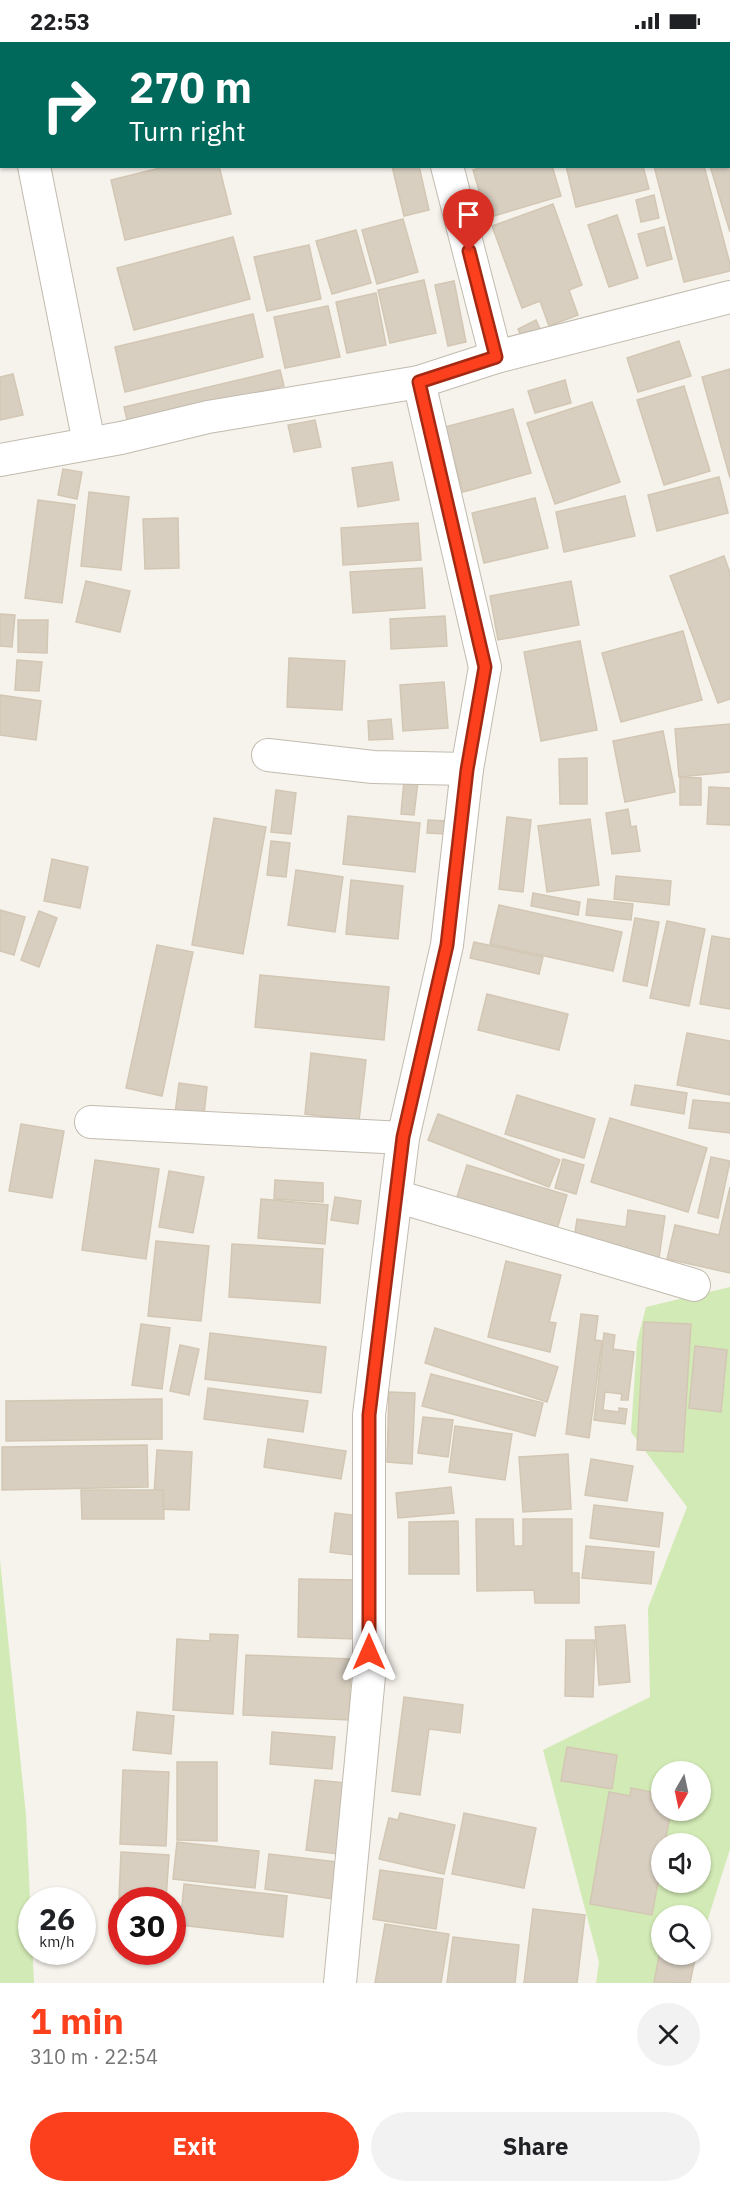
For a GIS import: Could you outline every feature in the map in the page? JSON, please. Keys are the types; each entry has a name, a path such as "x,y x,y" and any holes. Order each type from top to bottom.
{"street":[{"path":"34,168 89,443"},
{"path":"448,168 496,357"},
{"path":"0,460 208,417 419,382 496,357 730,297"},
{"path":"339,1983 369,1676 369,1415 403,1137 447,945 467,770 485,667 419,382"},
{"path":"268,755 373,767 467,770"},
{"path":"91,1122 403,1137"},
{"path":"396,1196 694,1285"}],"green space":[{"path":"730,1287 730,1849 711,1909 711,1905 651,1905 651,1965 693,1965 687,1983 596,1983 599,1962 543,1750 650,1697 648,1608 687,1507 631,1432 637,1342 646,1307"},
{"path":"0,1560 26,1815 29,1887 18,1887 18,1965 33,1965 34,1983 0,1983"}],"building":[{"path":"160,168 220,168 231,214 125,240 111,180"},
{"path":"392,168 419,168 429,210 404,216"},
{"path":"479,168 553,168 561,196 487,218 473,170"},
{"path":"566,168 644,168 649,189 576,207"},
{"path":"655,168 705,168 730,264 730,271 684,282"},
{"path":"711,168 730,168 730,232"},
{"path":"654,195 659,218 641,222 636,200"},
{"path":"553,204 582,285 569,290 578,315 549,326 540,301 522,308 492,226"},
{"path":"617,215 638,278 609,287 588,225"},
{"path":"403,219 418,272 377,284 362,230"},
{"path":"664,227 672,259 647,266 638,234"},
{"path":"356,230 371,283 332,294 316,241"},
{"path":"233,237 250,299 134,330 117,268"},
{"path":"309,245 321,299 267,311 254,257"},
{"path":"424,280 436,333 390,343 378,290"},
{"path":"454,281 466,342 448,346 435,285"},
{"path":"376,293 386,345 347,353 336,302"},
{"path":"328,306 340,357 285,368 274,317"},
{"path":"253,314 263,357 125,392 115,347"},
{"path":"536,320 544,338 526,347 518,329"},
{"path":"679,341 691,376 638,392 627,358"},
{"path":"730,369 730,478 702,377"},
{"path":"280,370 284,386 128,424 124,407"},
{"path":"13,374 23,415 0,420 0,377"},
{"path":"565,380 571,403 535,413 528,391"},
{"path":"684,386 710,471 664,485 637,400"},
{"path":"592,402 620,482 555,504 527,423"},
{"path":"513,409 531,473 463,492 445,427"},
{"path":"315,420 321,447 294,452 288,425"},
{"path":"392,462 399,500 358,507 352,468"},
{"path":"63,469 82,472 77,499 58,495"},
{"path":"719,477 728,513 657,531 648,495"},
{"path":"89,492 129,497 121,570 81,566"},
{"path":"625,496 635,536 564,552 556,512"},
{"path":"535,498 548,548 484,563 472,513"},
{"path":"38,500 75,505 62,603 25,598"},
{"path":"178,518 179,568 145,569 143,519"},
{"path":"418,523 421,560 343,565 341,528"},
{"path":"724,556 730,573 730,699 718,703 670,576"},
{"path":"422,568 425,608 353,613 350,572"},
{"path":"86,581 130,591 120,632 76,622"},
{"path":"571,581 579,625 498,640 490,596"},
{"path":"0,614 15,615 12,647 0,646"},
{"path":"445,616 447,646 391,649 390,619"},
{"path":"18,620 48,620 47,653 18,652"},
{"path":"683,631 702,700 621,722 602,653"},
{"path":"580,641 597,730 541,741 524,652"},
{"path":"289,658 345,661 342,710 287,707"},
{"path":"17,660 42,662 39,691 15,690"},
{"path":"444,682 448,728 403,731 400,685"},
{"path":"0,695 41,701 36,740 0,735"},
{"path":"391,719 393,739 369,740 368,721"},
{"path":"730,724 730,772 679,777 675,729"},
{"path":"663,731 675,792 625,802 613,741"},
{"path":"587,758 587,804 560,804 559,759"},
{"path":"680,777 701,778 701,805 680,805"},
{"path":"404,780 418,781 414,815 401,814"},
{"path":"709,787 730,788 730,825 707,824"},
{"path":"276,790 296,793 291,834 271,832"},
{"path":"628,809 631,827 636,826 640,851 612,854 606,813"},
{"path":"348,816 420,823 415,872 343,864"},
{"path":"507,817 531,820 523,892 499,889"},
{"path":"214,818 266,827 243,954 192,945"},
{"path":"590,819 599,885 547,892 538,826"},
{"path":"428,820 448,821 447,834 427,833"},
{"path":"271,841 290,843 286,877 267,875"},
{"path":"52,859 88,867 80,908 44,901"},
{"path":"296,870 343,877 335,932 288,925"},
{"path":"616,876 671,881 669,905 614,899"},
{"path":"351,880 403,886 398,939 346,934"},
{"path":"533,893 580,902 578,915 531,906"},
{"path":"588,899 633,904 631,920 586,915"},
{"path":"499,905 622,932 613,971 490,944"},
{"path":"0,910 25,917 14,955 0,951"},
{"path":"39,911 57,918 39,967 21,960"},
{"path":"635,918 659,922 647,986 623,981"},
{"path":"667,921 705,929 689,1006 650,998"},
{"path":"712,936 730,939 730,1009 700,1004"},
{"path":"474,942 543,957 539,974 470,958"},
{"path":"157,945 193,952 162,1096 126,1088"},
{"path":"260,975 389,987 384,1040 255,1027"},
{"path":"487,994 568,1014 559,1050 478,1030"},
{"path":"687,1033 730,1041 730,1095 677,1085"},
{"path":"311,1053 366,1060 359,1121 305,1114"},
{"path":"179,1083 207,1087 203,1124 174,1121"},
{"path":"635,1085 687,1093 684,1114 631,1105"},
{"path":"517,1095 595,1119 584,1158 505,1134"},
{"path":"693,1100 730,1103 730,1133 689,1128"},
{"path":"438,1114 560,1160 549,1187 428,1140"},
{"path":"610,1118 707,1148 688,1212 591,1182"},
{"path":"21,1124 64,1131 52,1198 9,1191"},
{"path":"711,1157 730,1161 718,1218 698,1213"},
{"path":"563,1159 584,1165 576,1194 555,1188"},
{"path":"95,1160 159,1169 146,1259 82,1250"},
{"path":"467,1165 567,1195 553,1243 452,1213"},
{"path":"169,1171 204,1177 193,1233 159,1227"},
{"path":"275,1180 323,1183 323,1202 274,1199"},
{"path":"730,1187 730,1273 667,1259 675,1225 719,1235"},
{"path":"335,1197 361,1201 358,1224 331,1220"},
{"path":"261,1199 328,1205 325,1244 258,1238"},
{"path":"628,1210 665,1216 659,1258 573,1245 577,1219 626,1227"},
{"path":"156,1241 209,1246 201,1321 148,1316"},
{"path":"232,1244 323,1249 320,1303 229,1297"},
{"path":"506,1261 561,1275 549,1322 556,1323 550,1352 488,1337"},
{"path":"581,1314 598,1316 595,1340 602,1341 589,1438 566,1434"},
{"path":"644,1322 691,1324 683,1452 637,1450"},
{"path":"141,1324 170,1328 162,1389 132,1385"},
{"path":"435,1328 558,1367 547,1402 425,1363"},
{"path":"210,1333 326,1347 321,1393 205,1379"},
{"path":"604,1333 615,1335 613,1349 634,1352 628,1400 621,1400 622,1394 605,1392 603,1410 619,1412 619,1408 627,1409 625,1424 594,1420"},
{"path":"180,1345 199,1349 189,1395 170,1391"},
{"path":"695,1346 727,1350 721,1412 689,1408"},
{"path":"431,1374 543,1403 535,1436 422,1406"},
{"path":"208,1388 308,1401 303,1432 204,1419"},
{"path":"389,1392 415,1393 412,1464 387,1462"},
{"path":"162,1399 162,1439 6,1441 6,1401"},
{"path":"423,1417 453,1420 448,1457 418,1453"},
{"path":"455,1426 512,1434 505,1480 449,1472"},
{"path":"268,1439 346,1451 341,1479 264,1467"},
{"path":"147,1445 148,1487 2,1490 2,1447"},
{"path":"157,1450 192,1452 189,1510 153,1509"},
{"path":"568,1454 571,1509 523,1512 519,1457"},
{"path":"591,1459 633,1466 627,1501 585,1495"},
{"path":"451,1487 454,1513 398,1518 396,1493"},
{"path":"81,1490 163,1490 164,1519 82,1519"},
{"path":"594,1505 663,1513 659,1547 590,1538"},
{"path":"335,1513 359,1516 354,1555 330,1552"},
{"path":"476,1519 513,1519 514,1546 523,1546 523,1519 572,1519 572,1573 579,1573 579,1603 535,1603 534,1590 477,1591"},
{"path":"458,1521 459,1574 409,1574 409,1522"},
{"path":"586,1546 654,1552 651,1584 582,1578"},
{"path":"299,1579 358,1580 356,1639 298,1637"},
{"path":"625,1625 630,1682 599,1685 595,1627"},
{"path":"210,1634 238,1635 233,1714 173,1710 177,1639 210,1641"},
{"path":"566,1640 595,1640 593,1697 565,1696"},
{"path":"246,1655 351,1659 349,1720 243,1715"},
{"path":"404,1697 463,1705 460,1733 429,1729 420,1795 392,1791"},
{"path":"137,1712 174,1716 171,1754 133,1750"},
{"path":"272,1732 335,1737 332,1769 270,1764"},
{"path":"567,1747 617,1755 612,1789 561,1781"},
{"path":"177,1762 217,1762 217,1841 177,1840"},
{"path":"123,1770 169,1772 166,1846 120,1844"},
{"path":"315,1780 346,1783 338,1854 306,1850"},
{"path":"631,1788 651,1792 651,1821 669,1821 667,1833 651,1833 651,1893 656,1893 654,1905 651,1905 651,1915 590,1904 609,1792 630,1796"},
{"path":"400,1813 455,1825 444,1874 379,1859 389,1818 398,1820"},
{"path":"464,1813 536,1828 524,1888 452,1874"},
{"path":"177,1842 259,1851 255,1888 173,1879"},
{"path":"121,1852 169,1855 167,1887 120,1887"},
{"path":"269,1854 337,1862 333,1899 265,1889"},
{"path":"380,1870 443,1879 436,1929 373,1919"},
{"path":"184,1884 287,1896 283,1937 186,1926 186,1887 184,1887"},
{"path":"533,1909 585,1915 577,1983 524,1983"},
{"path":"385,1924 449,1934 441,1983 375,1983"},
{"path":"453,1937 519,1945 515,1983 447,1983"},
{"path":"657,1965 694,1965 690,1983 654,1982"}],"route":[{"path":"369,1652 369,1415 403,1137 447,945 467,770 485,667 419,382 496,357 469,251"}]}
